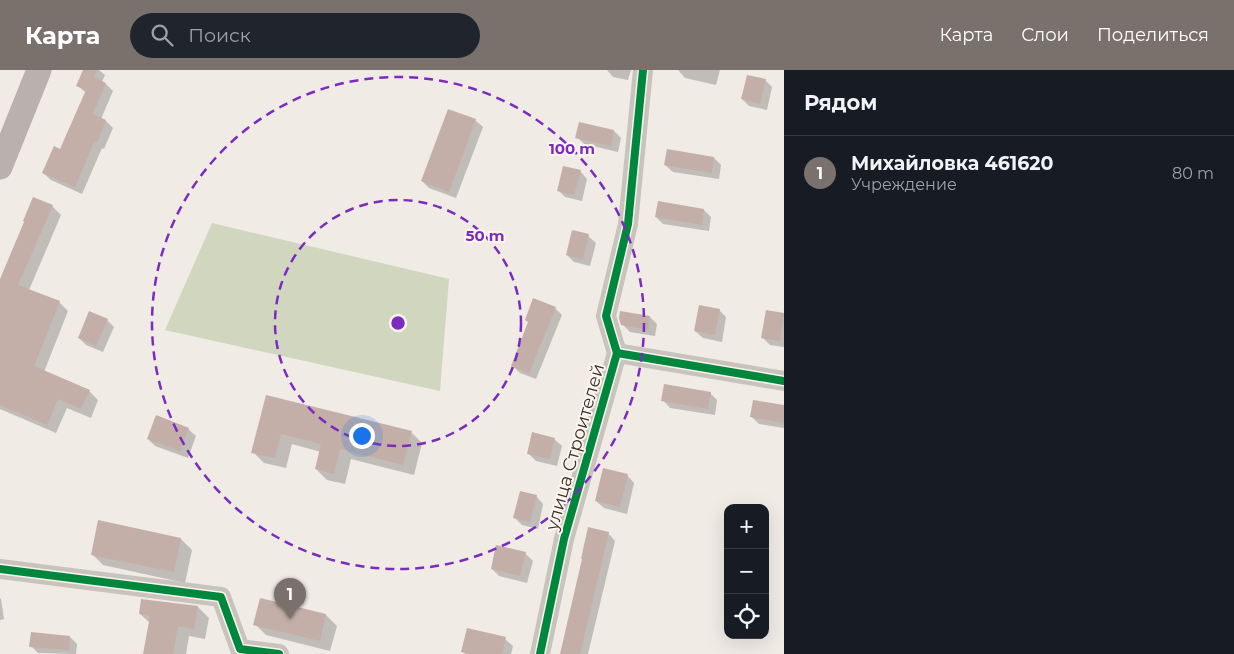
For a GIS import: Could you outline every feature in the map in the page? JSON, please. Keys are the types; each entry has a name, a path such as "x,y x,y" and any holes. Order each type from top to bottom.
{"main road":[{"path":"0,167 39,70"}],"street":[{"name":"улица Строителей","path":"540,654 564,539 617,353 606,316 628,224 643,70"},
{"path":"617,353 784,381"},
{"path":"0,569 221,597 240,649 279,654"}],"green space":[{"path":"212,223 449,279 440,391 165,330"}],"building":[{"path":"83,70 97,70 94,77 106,83 93,114 106,120 97,143 94,142 75,187 42,173 54,146 60,149 86,90 76,86"},
{"path":"747,75 766,79 760,104 741,99"},
{"path":"448,109 476,119 449,192 421,181"},
{"path":"579,122 614,130 611,146 575,138"},
{"path":"667,149 714,157 712,173 664,165"},
{"path":"563,166 581,170 574,195 557,191"},
{"path":"33,197 53,205 18,285 60,301 34,366 90,390 81,409 58,399 47,425 0,405 0,279"},
{"path":"658,201 704,209 702,225 655,217"},
{"path":"572,230 589,234 583,260 566,255"},
{"path":"533,298 556,307 529,373 511,366 528,322 525,320"},
{"path":"699,305 720,309 715,335 694,331"},
{"path":"766,310 784,313 780,341 761,338"},
{"path":"89,311 108,319 96,346 78,338"},
{"path":"620,311 650,316 648,330 621,325"},
{"path":"664,384 711,392 708,409 661,401"},
{"path":"266,395 412,431 403,465 340,449 334,474 315,469 321,444 281,434 275,458 251,453"},
{"path":"753,400 784,405 784,423 750,417"},
{"path":"156,415 189,428 180,451 147,439"},
{"path":"532,432 555,438 550,459 527,454"},
{"path":"603,468 628,474 620,507 595,501"},
{"path":"520,491 537,495 530,522 513,518"},
{"path":"98,520 181,538 174,572 91,555"},
{"path":"588,527 609,532 580,654 560,654 582,559"},
{"path":"496,545 526,552 520,576 491,569"},
{"path":"260,598 326,614 320,641 253,625"},
{"path":"141,599 198,606 194,629 178,626 173,654 143,654 150,616 139,614"},
{"path":"467,628 506,637 502,654 471,654 461,652"},
{"path":"31,632 70,636 69,650 29,647"}],"cycle path":[{"path":"540,654 564,539 617,353 606,316 628,224 643,70"},
{"path":"617,353 784,381"},
{"path":"0,569 221,597 240,649 279,654"}],"place":[{"name":"Михайловка 461620","path":"290,619"}]}
